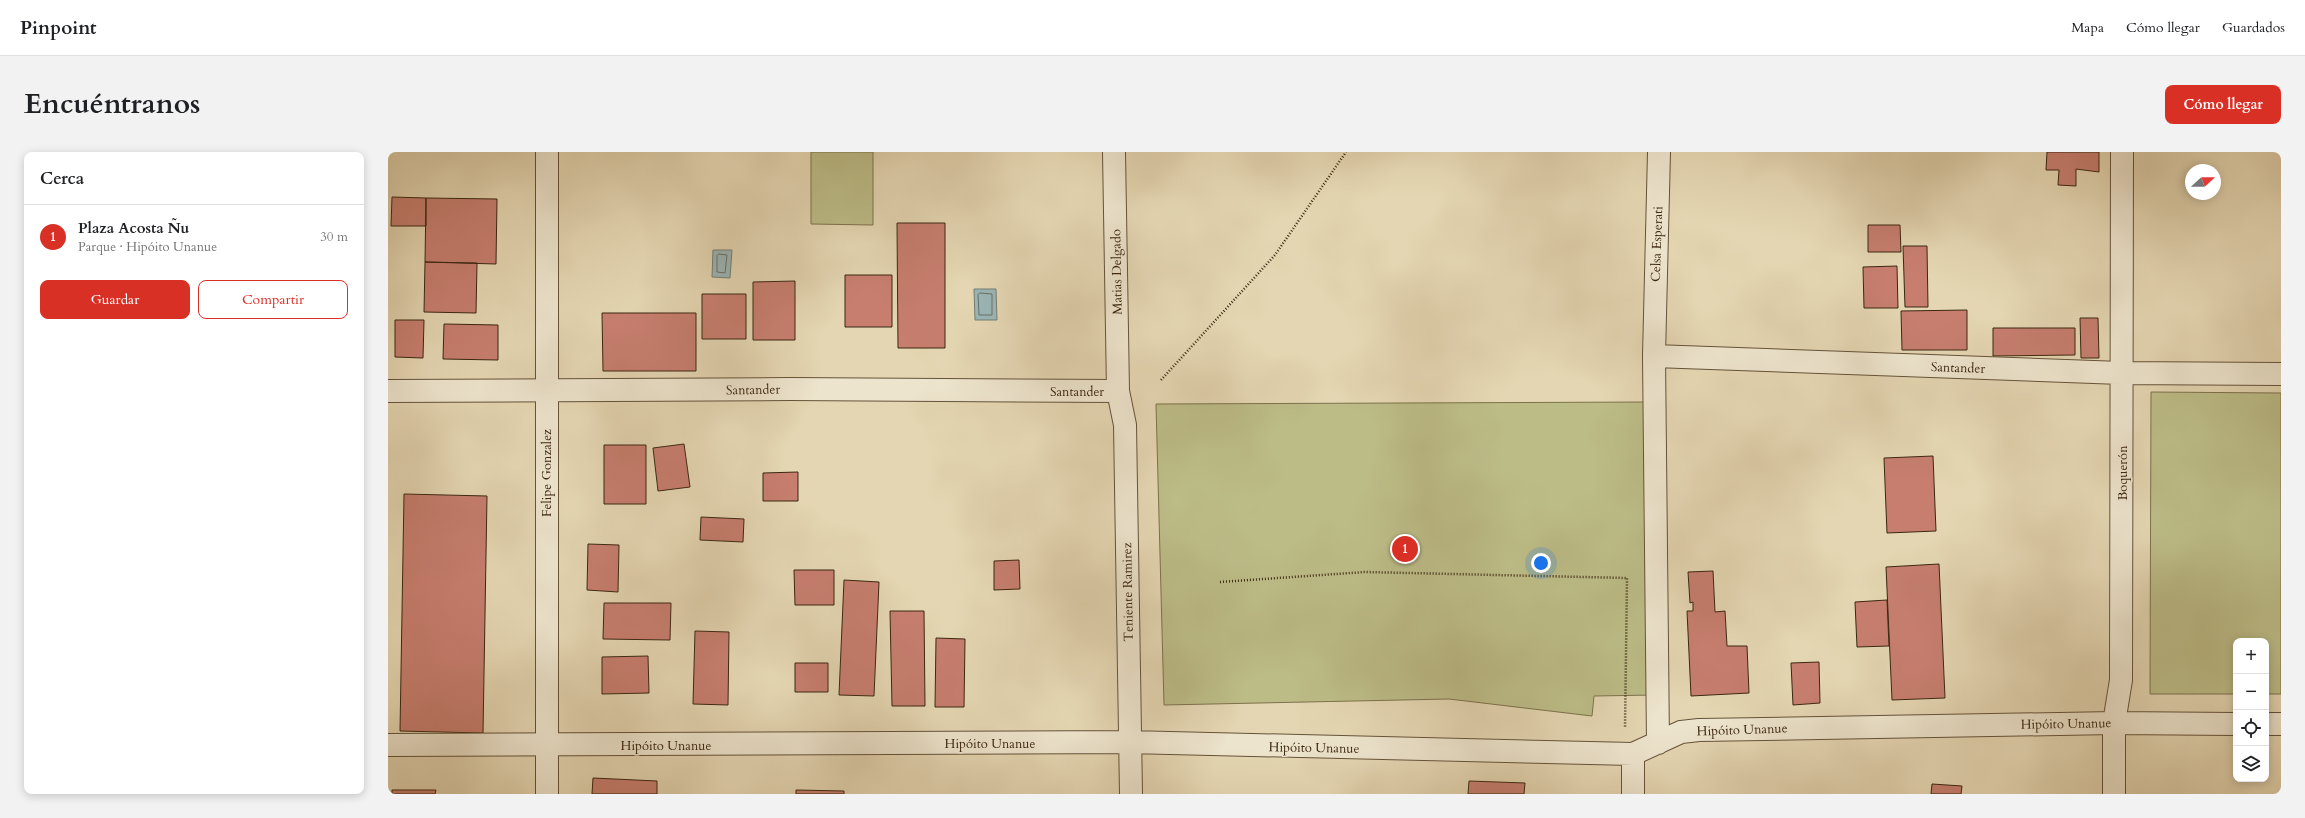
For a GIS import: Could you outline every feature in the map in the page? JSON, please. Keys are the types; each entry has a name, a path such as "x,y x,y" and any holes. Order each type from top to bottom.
{"street":[{"name":"Felipe Gonzalez","path":"547,152 547,794"},
{"name":"Matias Delgado","path":"1114,152 1118,391"},
{"name":"Celsa Esperati","path":"1658,743 1654,347 1659,152"},
{"name":"Boquerón","path":"2114,794 2114,723 2121,680 2122,152"},
{"name":"Santander","path":"1654,347 2121,373 2281,374"},
{"name":"Santander","path":"388,391 546,392 790,389 1118,391"},
{"name":"Teniente Ramirez","path":"1118,391 1125,425 1131,794"},
{"name":"Hipóito Unanue","path":"388,745 547,746 1129,742 1633,754 1681,732 1699,730 2114,723 2233,724"},
{"path":"2269,724 2281,724"},
{"path":"1632,794 1633,754"}],"path":[{"path":"1161,380 1275,255 1346,152"},
{"path":"1220,582 1365,572 1627,578 1626,729"}],"green space":[{"path":"811,152 873,152 873,225 811,224"},
{"path":"2151,392 2281,393 2281,694 2269,694 2269,638 2233,638 2233,694 2150,694"},
{"path":"1647,402 1654,695 1594,696 1592,716 1449,699 1164,705 1156,404"}],"water":[{"path":"713,250 732,250 730,278 712,277"},
{"path":"974,289 996,289 997,320 975,320"}],"building":[{"path":"2047,152 2099,152 2099,172 2076,169 2076,186 2058,185 2059,170 2046,170"},
{"path":"392,197 426,198 426,226 391,226"},
{"path":"426,198 497,199 496,264 425,262"},
{"path":"897,223 945,223 945,348 898,348"},
{"path":"1868,225 1900,225 1901,252 1868,252"},
{"path":"1903,246 1927,246 1928,307 1905,307"},
{"path":"425,262 477,263 476,313 424,312"},
{"path":"1897,266 1898,308 1864,308 1863,267"},
{"path":"845,275 892,275 892,327 845,327"},
{"path":"795,281 795,340 753,340 753,282"},
{"path":"702,294 746,294 746,339 702,339"},
{"path":"1967,310 1967,350 1902,350 1901,311"},
{"path":"602,313 696,313 696,371 603,371"},
{"path":"2080,318 2098,318 2099,358 2081,358"},
{"path":"395,320 424,320 423,358 395,357"},
{"path":"444,324 498,325 498,360 443,359"},
{"path":"1993,328 2075,328 2075,355 1993,356"},
{"path":"684,444 690,487 658,491 653,448"},
{"path":"604,445 646,445 646,504 604,504"},
{"path":"1933,456 1936,531 1887,533 1884,458"},
{"path":"798,472 798,501 763,501 763,473"},
{"path":"404,494 487,496 483,733 400,731"},
{"path":"701,517 744,519 743,542 700,540"},
{"path":"588,544 619,545 618,592 587,590"},
{"path":"1019,560 1020,589 994,590 994,561"},
{"path":"1939,564 1945,698 1892,700 1886,567"},
{"path":"794,570 834,570 834,605 795,605"},
{"path":"1713,571 1715,612 1725,611 1727,646 1747,646 1749,693 1691,696 1687,611 1693,611 1693,602 1690,603 1688,572"},
{"path":"844,580 879,582 874,696 839,695"},
{"path":"1887,600 1889,646 1857,647 1855,602"},
{"path":"604,603 671,603 670,640 603,639"},
{"path":"890,611 924,611 925,706 892,706"},
{"path":"695,631 729,632 728,705 693,704"},
{"path":"936,638 965,639 964,707 935,707"},
{"path":"648,656 649,693 602,694 602,657"},
{"path":"1819,662 1820,703 1793,705 1791,663"},
{"path":"795,663 828,663 828,692 795,692"},
{"path":"593,778 657,781 657,794 592,794"},
{"path":"1469,781 1525,783 1524,794 1468,794"},
{"path":"1932,784 1962,786 1961,794 1931,794"},
{"path":"392,790 436,790 435,794 392,794"},
{"path":"796,790 844,791 844,794 796,794"}],"place":[{"name":"Plaza Acosta Ñu","path":"1405,549"}]}
